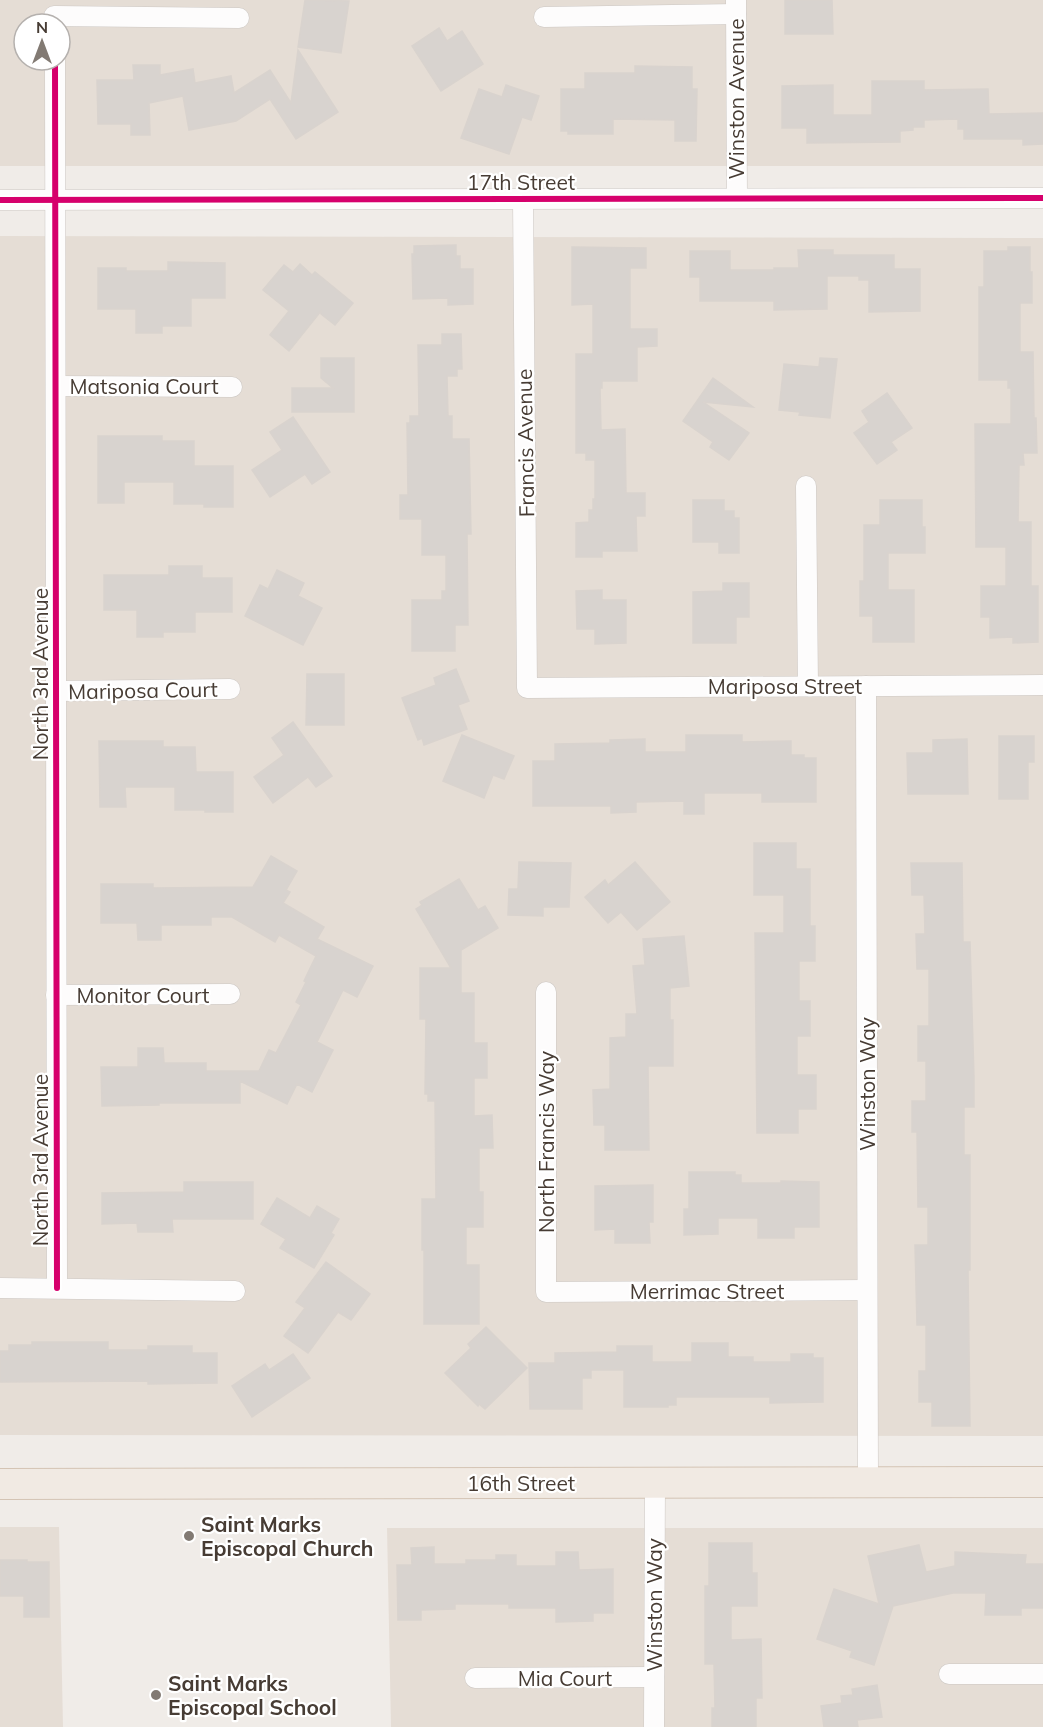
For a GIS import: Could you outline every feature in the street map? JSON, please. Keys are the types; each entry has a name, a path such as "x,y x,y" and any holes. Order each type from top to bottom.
{"main road":[{"name":"16th Street","path":"0,1484 1043,1482"}],"street":[{"path":"544,17 736,7"},
{"name":"Winston Avenue","path":"736,7 737,198"},
{"path":"72,13 239,18"},
{"name":"North 3rd Avenue","path":"55,72 57,1288"},
{"name":"17th Street","path":"0,200 1043,198"},
{"name":"Francis Avenue","path":"523,199 527,688"},
{"name":"Matsonia Court","path":"56,386 232,387"},
{"path":"806,486 808,686"},
{"name":"Mariposa Street","path":"527,688 1043,685"},
{"name":"Winston Way","path":"866,686 868,1483"},
{"name":"Mariposa Court","path":"56,691 230,689"},
{"name":"North Francis Way","path":"546,992 546,1292"},
{"name":"Monitor Court","path":"56,995 230,994"},
{"path":"0,1288 235,1291"},
{"name":"Merrimac Street","path":"546,1292 867,1290"},
{"name":"Winston Way","path":"654,1727 655,1482"},
{"path":"949,1674 1043,1674"},
{"name":"Mia Court","path":"475,1678 654,1677"}],"shaded area":[{"path":"0,0 1043,0 1043,166 0,166"},
{"path":"0,236 1043,238 1043,1436 0,1435"},
{"path":"0,1527 59,1527 63,1727 0,1727"},
{"path":"387,1528 1043,1528 1043,1727 391,1727"}],"building":[{"path":"305,0 349,1 341,53 298,47"},
{"path":"785,0 832,0 833,34 785,34"},
{"path":"439,28 447,41 462,31 483,64 441,91 412,46"},
{"path":"298,50 338,112 296,139 270,99 236,121 189,130 183,96 149,103 150,135 131,135 131,124 98,124 97,80 134,80 133,65 160,65 160,75 193,69 195,83 231,76 234,93 270,70 291,103"},
{"path":"635,66 692,67 692,89 697,89 696,141 675,141 675,120 613,119 613,134 568,134 568,131 561,131 561,89 585,89 585,73 635,73"},
{"path":"872,81 924,81 924,90 988,89 989,114 1043,113 1043,144 1023,145 1023,139 964,139 964,129 958,129 958,119 924,120 924,127 913,127 913,130 900,131 900,142 807,143 807,128 782,128 782,86 833,85 833,115 872,115"},
{"path":"506,85 539,96 531,120 522,117 509,154 461,138 479,89 502,97"},
{"path":"456,245 456,256 460,256 460,269 473,269 473,304 448,305 448,298 413,299 412,254 414,254 414,246"},
{"path":"572,247 646,248 646,268 630,268 630,329 657,329 657,346 637,347 637,381 602,381 602,388 600,388 601,430 625,429 626,493 645,493 645,516 636,516 637,551 602,551 602,557 576,557 576,523 589,522 589,510 593,510 593,499 595,499 595,460 586,460 586,453 576,453 576,354 593,354 593,304 572,305"},
{"path":"1008,247 1030,247 1030,272 1032,272 1032,303 1020,303 1020,352 1033,352 1037,453 1023,453 1024,465 1019,465 1018,522 1031,522 1031,586 1038,586 1038,642 1013,643 1013,637 990,638 990,617 981,617 981,586 1006,586 1006,547 976,547 975,424 1011,424 1011,388 1008,388 1008,380 979,380 979,287 984,287 984,251 1008,251"},
{"path":"798,250 833,250 833,255 894,255 894,269 920,269 920,311 869,312 869,280 859,280 859,276 827,276 827,309 774,310 774,301 700,301 700,277 690,277 690,251 730,251 730,270 774,270 774,268 799,268"},
{"path":"168,262 225,263 225,298 191,298 191,326 162,326 162,333 136,333 136,309 98,309 98,268 168,271"},
{"path":"300,264 312,275 315,272 353,303 335,325 321,314 321,311 289,351 270,335 289,311 263,290 284,265 293,272"},
{"path":"442,334 461,334 462,369 457,369 457,376 447,376 448,416 452,416 452,439 469,439 471,534 467,534 468,625 455,625 455,651 412,651 412,600 442,600 442,591 446,591 446,555 422,555 422,519 400,519 400,495 408,495 407,423 410,423 410,416 419,416 418,345 442,345"},
{"path":"321,358 354,358 354,412 292,412 292,388 333,388 321,378"},
{"path":"820,358 837,359 830,418 799,415 800,412 779,410 784,364 819,367"},
{"path":"713,378 753,407 703,402 749,433 729,460 710,447 713,442 683,421"},
{"path":"887,393 912,428 891,442 897,450 877,464 854,433 869,422 862,411"},
{"path":"293,417 330,472 312,484 305,474 270,497 252,470 282,450 270,432"},
{"path":"98,436 162,436 162,441 194,441 194,466 233,466 233,507 174,504 174,482 124,482 124,503 98,503"},
{"path":"693,500 724,500 724,511 734,511 734,518 739,518 739,553 719,553 719,542 693,542"},
{"path":"880,500 922,500 925,553 888,553 888,590 914,590 914,642 873,642 873,616 860,616 860,581 864,581 864,525 880,525"},
{"path":"169,566 202,566 202,578 232,578 232,612 195,612 195,632 163,632 163,637 137,637 137,610 104,610 104,575 169,575"},
{"path":"277,570 304,583 298,596 322,608 303,645 245,616 260,585 268,589"},
{"path":"723,583 749,583 749,617 736,617 736,643 693,643 693,592 723,591"},
{"path":"602,590 602,600 626,600 626,643 595,644 595,629 577,629 576,591"},
{"path":"456,669 469,701 458,705 467,729 424,745 422,738 418,740 402,698 436,685 434,678"},
{"path":"307,674 344,674 344,725 306,725"},
{"path":"293,722 332,776 316,787 308,777 273,803 254,777 284,755 272,738"},
{"path":"462,735 514,756 504,779 493,775 484,798 443,781"},
{"path":"686,735 742,735 742,742 791,741 791,755 816,758 816,802 762,802 762,793 704,793 704,814 684,814 684,801 636,802 636,812 611,813 611,806 533,806 533,761 555,761 555,744 610,743 610,740 645,739 645,752 686,752"},
{"path":"999,736 1034,736 1034,762 1028,762 1028,799 999,799"},
{"path":"967,739 968,794 908,794 907,753 933,753 933,740"},
{"path":"99,741 163,741 163,747 195,747 196,772 233,772 233,812 175,810 175,787 125,787 126,807 100,807"},
{"path":"754,843 796,843 796,869 810,869 810,926 815,926 815,961 799,961 799,1001 810,1001 810,1036 797,1036 797,1075 816,1075 816,1109 798,1109 798,1133 757,1133 755,933 784,933 784,895 754,895"},
{"path":"271,856 297,871 286,890 290,892 283,903 324,927 317,939 373,966 357,997 343,990 317,1042 333,1050 312,1092 297,1084 287,1104 240,1081 240,1103 102,1106 101,1067 138,1067 138,1048 163,1048 164,1063 206,1063 206,1071 259,1071 269,1050 276,1053 301,1005 296,1002 316,956 279,935 275,942 232,917 211,917 211,925 161,925 161,940 138,940 137,923 101,923 101,884 153,884 153,888 253,887"},
{"path":"519,862 571,863 569,907 543,907 543,916 508,915 509,889 518,889"},
{"path":"635,862 670,902 637,930 621,912 608,923 585,897 605,880 608,885"},
{"path":"911,863 962,863 963,942 970,942 974,1078 974,1107 964,1107 964,1155 970,1155 970,1270 968,1270 970,1426 932,1426 932,1402 919,1402 919,1371 926,1371 926,1325 917,1325 915,1245 928,1245 928,1207 918,1207 917,1132 912,1132 912,1101 926,1101 926,1061 918,1061 918,1026 929,1026 929,969 917,969 916,934 925,934 924,895 912,895"},
{"path":"459,879 478,910 485,906 498,928 461,950 461,993 474,993 474,1043 487,1043 487,1078 474,1078 474,1116 492,1115 493,1148 479,1148 479,1192 483,1192 483,1227 466,1227 466,1265 479,1265 479,1324 424,1324 422,1199 436,1199 435,1101 428,1101 428,1094 425,1094 426,1019 420,1019 420,968 451,968 416,909 422,905 420,902"},
{"path":"684,936 689,986 670,988 673,1066 648,1066 649,1150 605,1150 605,1125 594,1125 593,1090 610,1089 610,1038 626,1037 626,1014 637,1014 633,966 645,965 643,939"},
{"path":"689,1172 735,1172 735,1175 741,1175 741,1183 819,1182 819,1227 794,1227 794,1238 758,1238 758,1218 718,1218 718,1234 684,1235 684,1209 689,1209"},
{"path":"184,1182 253,1182 253,1219 172,1219 173,1232 138,1232 137,1223 102,1224 102,1193 184,1192"},
{"path":"653,1185 653,1222 649,1222 650,1243 615,1243 615,1229 595,1230 595,1186"},
{"path":"277,1198 310,1218 317,1206 339,1219 331,1233 334,1235 314,1268 280,1248 286,1239 261,1224"},
{"path":"326,1262 370,1294 351,1320 338,1312 308,1353 284,1336 305,1308 296,1302"},
{"path":"486,1327 527,1368 485,1409 479,1404 478,1406 445,1373 471,1348 468,1344"},
{"path":"32,1342 108,1342 108,1350 148,1350 148,1346 192,1346 192,1353 217,1353 217,1383 0,1382 0,1351 9,1351 9,1345 32,1345"},
{"path":"692,1343 728,1343 728,1357 753,1357 753,1362 791,1362 791,1354 813,1354 813,1358 823,1358 823,1402 770,1403 770,1397 676,1397 676,1405 668,1405 668,1407 624,1407 624,1370 591,1370 591,1378 582,1378 582,1409 530,1409 529,1363 555,1363 555,1353 617,1352 617,1346 652,1346 652,1362 692,1362"},
{"path":"293,1354 310,1378 252,1417 232,1386 265,1364 269,1370"},
{"path":"709,1543 752,1543 752,1573 757,1573 757,1606 731,1606 731,1640 761,1639 762,1698 756,1698 756,1727 712,1727 712,1708 715,1708 714,1664 705,1664 705,1586 709,1586"},
{"path":"919,1545 926,1572 955,1566 955,1552 1026,1555 1025,1564 1043,1564 1043,1608 1021,1608 1021,1615 985,1615 986,1593 953,1593 893,1606 874,1665 850,1657 852,1651 817,1639 834,1589 879,1604 868,1556"},
{"path":"434,1547 434,1564 466,1564 466,1560 496,1560 496,1555 516,1555 516,1566 556,1566 556,1552 578,1552 579,1570 613,1569 613,1613 593,1613 593,1621 556,1622 556,1608 509,1608 509,1604 455,1604 455,1609 421,1610 421,1620 398,1620 397,1565 412,1565 411,1548"},
{"path":"0,1560 49,1562 49,1617 24,1617 24,1596 0,1596"},
{"path":"877,1685 882,1717 857,1720 858,1727 824,1727 821,1706 842,1703 841,1696 853,1695 852,1689"}],"cycle path":[{"path":"55,72 57,1288"},
{"path":"0,200 1043,198"}],"place":[{"name":"Saint Marks Episcopal Church","path":"189,1536"},
{"name":"Saint Marks Episcopal School","path":"156,1695"}]}
